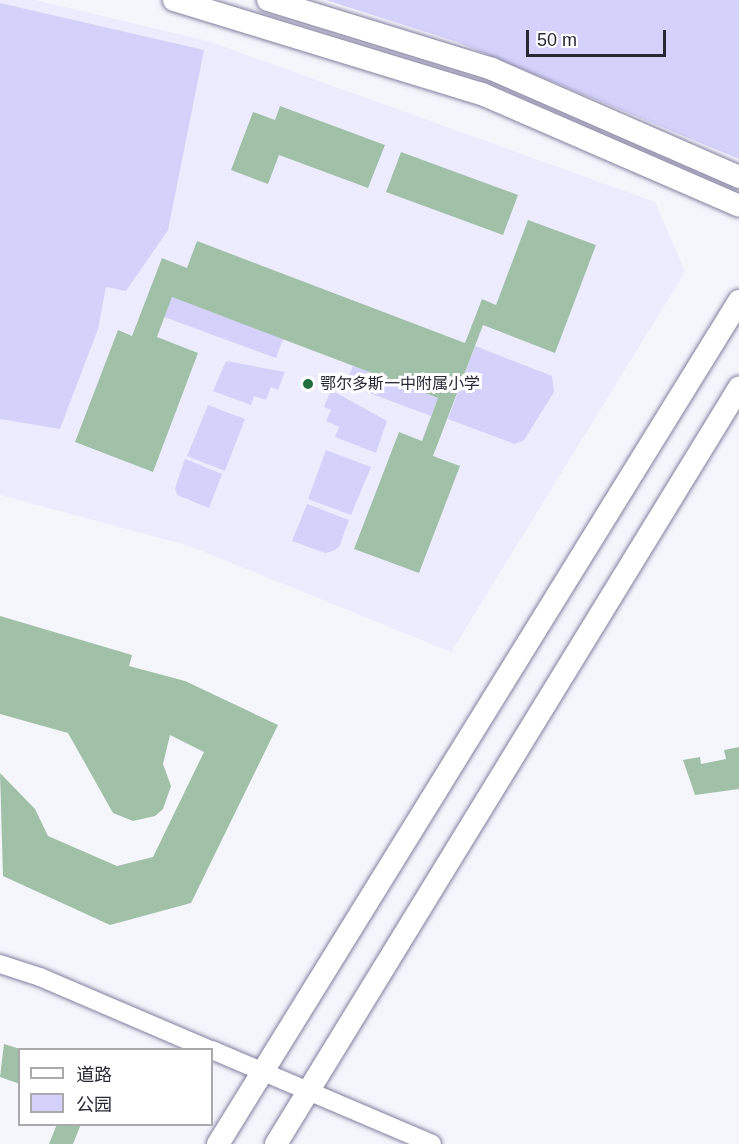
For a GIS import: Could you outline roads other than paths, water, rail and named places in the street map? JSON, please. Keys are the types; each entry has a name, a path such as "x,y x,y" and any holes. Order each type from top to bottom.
{"street":[{"path":"174,0 482,94 739,207"},
{"path":"268,0 492,69 739,177"},
{"path":"218,1144 739,301"},
{"path":"276,1144 739,388"},
{"path":"0,964 40,977 206,1048"},
{"path":"213,1051 432,1144"}],"place":[{"name":"鄂尔多斯一中附属小学","path":"308,384"}]}
